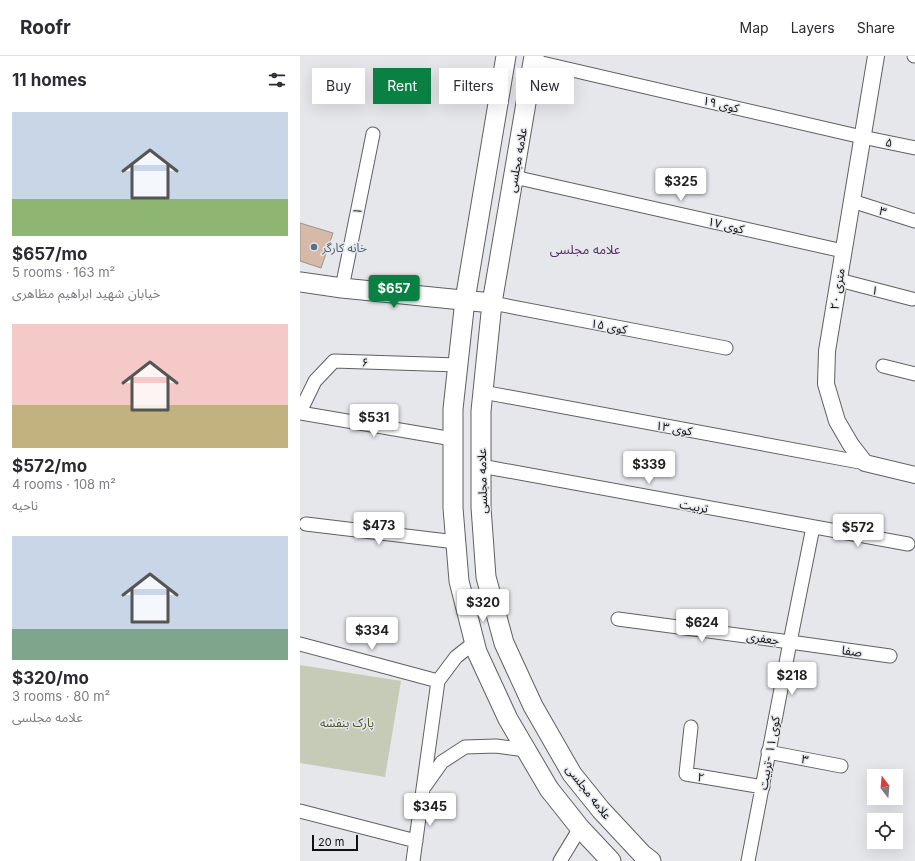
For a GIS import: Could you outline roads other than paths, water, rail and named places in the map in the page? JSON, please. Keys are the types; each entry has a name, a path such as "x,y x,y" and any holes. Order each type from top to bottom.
{"main road":[{"path":"506,56 465,300 453,409 453,508 459,581 477,652 508,719 549,789 580,828 611,861"},
{"name":"علامه مجلسی","path":"534,58 492,303 481,410 481,507 486,576 504,643 533,706 572,774 601,810 642,854 651,861"},
{"path":"300,282 342,288 492,303"},
{"path":"475,642 501,633"}],"street":[{"name":"۲۰ متری","path":"865,463 851,445 837,421 826,384 827,351 876,56"},
{"name":"کوی ۱۹","path":"534,58 862,137"},
{"name":"۱","path":"342,288 373,134"},
{"name":"۵","path":"862,137 915,148"},
{"name":"کوی ۱۷","path":"514,177 844,251"},
{"name":"۳","path":"852,201 915,221"},
{"name":"۱","path":"839,280 912,299"},
{"name":"کوی ۱۵","path":"492,303 726,348"},
{"name":"۶","path":"300,412 315,381 334,361 458,365"},
{"path":"883,366 915,374"},
{"name":"کوی ۱۳","path":"483,392 865,463"},
{"path":"300,412 453,439"},
{"path":"865,463 915,475"},
{"name":"تربیت","path":"481,466 908,544"},
{"path":"306,524 456,542"},
{"name":"کوی ۱۱ -تربیت","path":"748,861 813,527"},
{"name":"جعفری","path":"618,619 790,642"},
{"path":"413,861 438,681 456,657 475,642"},
{"name":"صفا","path":"790,642 890,656"},
{"path":"300,644 438,681"},
{"name":"۲","path":"691,727 686,774 763,787"},
{"path":"423,789 442,762 465,747 496,746 526,750"},
{"name":"۳","path":"768,752 842,766"},
{"path":"300,812 416,841"},
{"path":"560,861 580,828"}],"place":[{"name":"خانه کارگر","path":"314,247"}],"district":[{"name":"علامه مجلسی","path":"585,249"}],"park label":[{"name":"پارک بنفشه","path":"347,722"}]}
